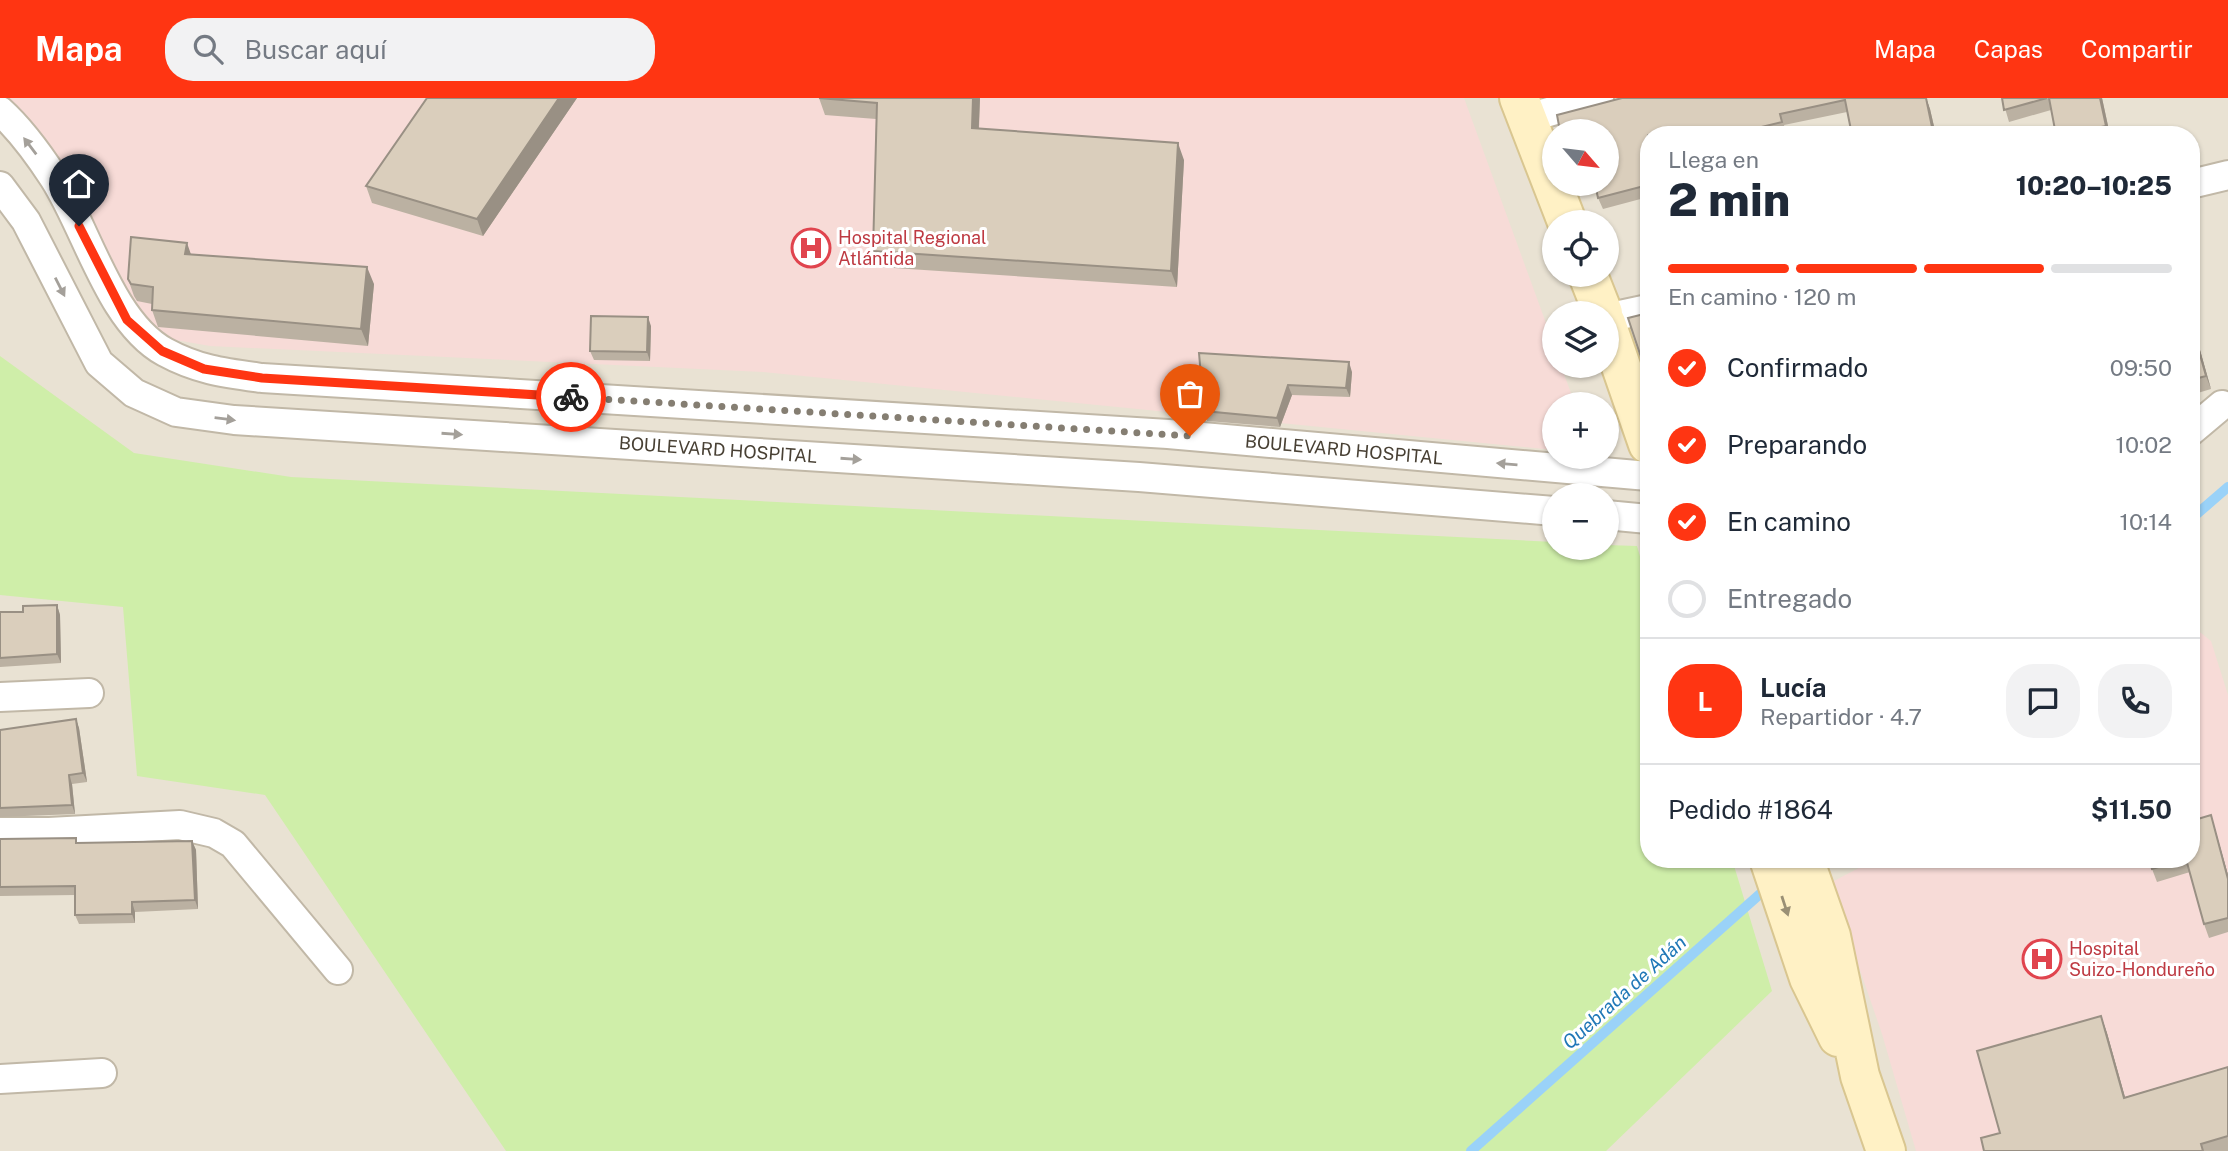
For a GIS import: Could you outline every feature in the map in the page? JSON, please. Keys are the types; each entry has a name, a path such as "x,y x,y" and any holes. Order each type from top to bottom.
{"street":[{"path":"1562,210 1523,108 1600,98"},
{"name":"BOULEVARD HOSPITAL","path":"0,111 11,121 54,178 127,320 162,351 204,369 262,378 1168,435 1640,476"},
{"path":"2200,182 2228,175"},
{"name":"BOULEVARD HOSPITAL","path":"0,186 26,221 99,363 134,393 176,412 234,420 1139,477 1542,510"},
{"path":"1619,317 1640,311"},
{"path":"1619,358 1640,420"},
{"path":"2200,409 2225,402"},
{"path":"2200,423 2225,402"},
{"path":"1619,516 1640,518"},
{"path":"0,697 89,693"},
{"path":"0,832 180,825 214,833 233,844 338,970"},
{"path":"1772,868 1809,978 1860,1076"},
{"path":"1807,868 1831,936 1860,1076 1886,1151"},
{"path":"0,1079 102,1073"}],"shaded area":[{"path":"0,98 2228,98 2228,1151 0,1151"},
{"name":"Hospital Regional Atlántida","path":"3,98 1464,98 1542,312 1542,378 1565,378 1571,392 1542,392 1542,449 763,372 210,346 164,338 130,299"},
{"name":"Hospital Suizo-Hondureño","path":"2200,632 2211,641 2228,695 2228,1151 1916,1151 1882,1034 1830,883 1859,868 2200,868"}],"green space":[{"path":"0,356 134,453 291,477 1542,541 1542,560 1619,560 1619,545 1637,546 1640,556 1640,868 1735,868 1772,991 1606,1151 506,1151 265,795 137,776 123,607 0,595"}],"building":[{"path":"427,98 559,98 477,219 366,186"},
{"path":"819,98 973,98 972,128 1178,143 1171,271 873,251 877,103"},
{"path":"1622,98 1926,98 1932,126 1850,126 1845,100 1780,114 1782,122 1765,126 1640,126 1640,187 1619,193 1619,119 1558,119 1557,115"},
{"path":"2002,98 2047,98 2004,110"},
{"path":"2049,98 2100,98 2106,126 2054,126"},
{"path":"131,237 187,243 185,254 367,267 361,329 152,310 153,287 131,284 128,279"},
{"path":"1640,315 1640,354 1628,318"},
{"path":"591,316 648,317 647,352 590,351"},
{"path":"1199,353 1349,362 1346,388 1288,385 1277,418 1204,411"},
{"path":"2200,354 2206,376 2200,378"},
{"path":"57,605 57,654 0,658 0,612 23,612 23,606"},
{"path":"76,719 83,773 69,775 72,805 0,808 0,730"},
{"path":"2211,815 2228,879 2228,918 2204,924 2188,868 2200,868 2200,818"},
{"path":"76,838 76,843 192,841 195,900 132,902 132,914 75,915 75,886 0,887 0,839"},
{"path":"2101,1016 2124,1098 2228,1067 2228,1136 2201,1144 2203,1151 1984,1151 1981,1138 2000,1133 1977,1051"}],"waterway":[{"name":"Quebrada de Adán","path":"2200,511 2228,487"},
{"name":"Quebrada de Adán","path":"1471,1151 1769,886"}],"way so far":[{"path":"571,397 1190,436"}],"place":[{"name":"Hospital Regional Atlántida","path":"811,248"},
{"name":"Hospital Suizo-Hondureño","path":"2042,959"}],"route":[{"path":"79,226 127,320 162,351 204,369 262,378 571,397"}]}
